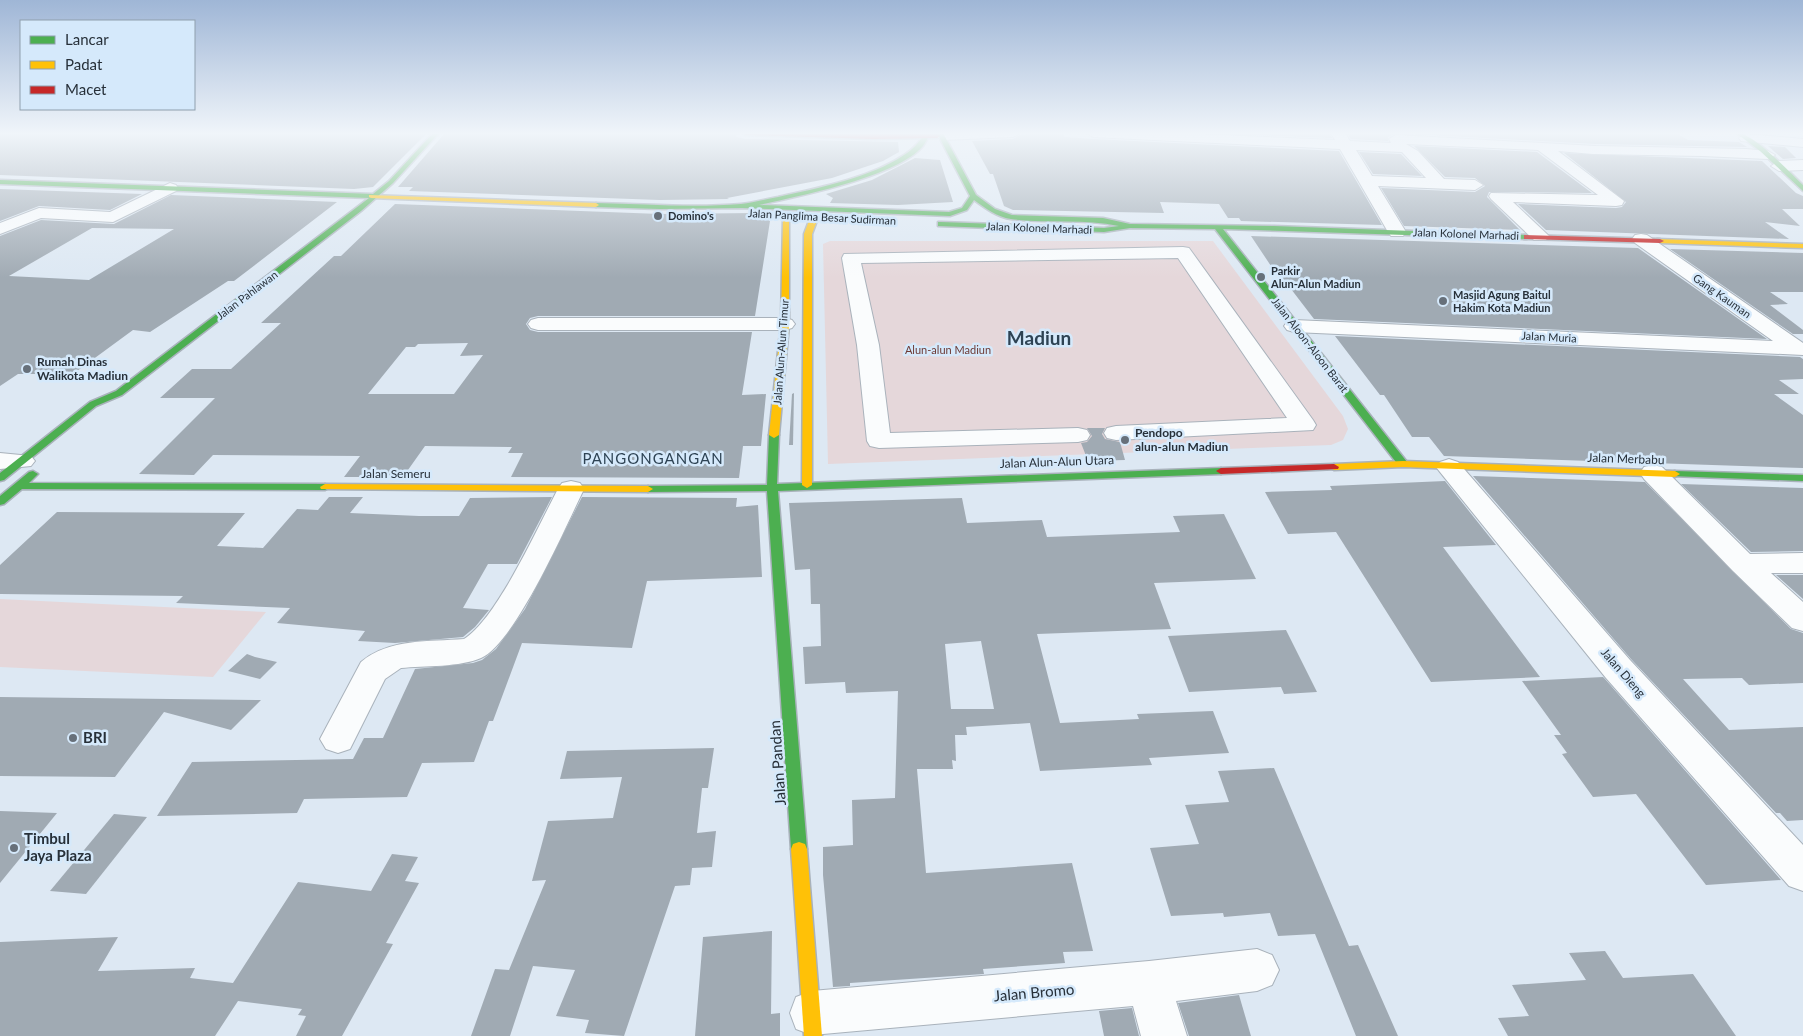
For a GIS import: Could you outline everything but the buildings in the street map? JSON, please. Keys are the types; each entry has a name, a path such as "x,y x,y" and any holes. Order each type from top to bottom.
{"main road":[{"name":"Jalan Pahlawan","path":"0,478 93,404 119,393 392,181"},
{"path":"742,206 811,192 844,181"},
{"path":"966,181 973,196"},
{"name":"Jalan Panglima Besar Sudirman","path":"0,182 698,208 814,218 947,224"},
{"name":"Jalan Panglima Besar Sudirman","path":"698,208 742,206 950,214 966,210 970,206 973,196"},
{"name":"Jalan Kolonel Marhadi","path":"973,196 993,210 1011,216 1103,220 1130,226"},
{"name":"Jalan Alun-Alun Timur","path":"772,487 772,460 785,324 786,216"},
{"name":"Jalan Alun-Alun Timur","path":"807,485 808,234 814,218"},
{"name":"Jalan Kolonel Marhadi","path":"947,224 1104,230 1130,226 1217,227 1640,239 1803,246"},
{"name":"Jalan Aloon-Aloon Barat","path":"1217,227 1403,464"},
{"name":"Jalan Pahlawan","path":"110,411 118,405 119,393"},
{"name":"Jalan Pahlawan","path":"0,502 20,486 21,463"},
{"name":"Jalan Alun-Alun Utara","path":"772,487 1403,464 1449,467"},
{"name":"Jalan Merbabu","path":"1449,467 1803,478"},
{"name":"Jalan Semeru","path":"20,486 571,489 734,489 772,487"},
{"name":"Jalan Pandan","path":"772,487 812,1024"}],"street":[{"path":"1366,181 1397,232"},
{"path":"1375,181 1475,185"},
{"path":"1540,236 1497,196 1616,202 1589,181"},
{"path":"0,229 39,213 113,217 170,188"},
{"name":"Gang Kauman","path":"1640,239 1801,350"},
{"path":"1078,435 879,441 868,345 850,258 1183,252 1304,425 1116,433"},
{"path":"538,324 785,324"},
{"name":"Jalan Muria","path":"1294,326 1801,350"},
{"name":"Jalan Dieng","path":"1449,467 1618,669 1803,873"},
{"path":"1652,474 1803,620"},
{"path":"338,739 373,671 383,662 396,656 470,650 483,642 494,630 526,577 571,489"},
{"path":"1743,564 1803,563"},
{"name":"Jalan Bromo","path":"812,1024 1257,970"},
{"path":"1149,983 1164,1036"}],"green space":[{"name":"Alun-alun Madiun","path":"830,241 1213,241 1343,416 1348,429 1343,440 1331,445 828,464 823,244"},
{"path":"0,599 266,612 213,677 0,667"}],"traffic: fast":[{"path":"0,478 93,404 119,393 359,210 392,181"},
{"path":"742,206 845,181"},
{"path":"965,181 973,196 993,210 1011,217 1103,220 1130,226 1274,228 1527,237"},
{"path":"1795,181 1803,189"},
{"path":"0,182 371,196"},
{"path":"596,205 660,207 742,206 950,214 965,209 973,196"},
{"path":"941,224 1104,230 1130,226"},
{"path":"1217,227 1403,464"},
{"path":"774,435 772,487 799,849"},
{"path":"648,489 735,489 1221,471"},
{"path":"0,502 33,474"},
{"path":"1675,474 1803,478"},
{"path":"20,486 325,487"}],"traffic: slow":[{"path":"371,196 596,205"},
{"path":"774,435 785,324 786,217"},
{"path":"807,485 808,234 814,218"},
{"path":"1660,241 1803,246"},
{"path":"1334,467 1403,464 1675,474"},
{"path":"325,487 648,489"},
{"path":"799,849 813,1036"}],"traffic: jam":[{"path":"1527,237 1660,241"},
{"path":"1221,471 1334,467"}],"place":[{"name":"Domino's","path":"658,216"},
{"name":"Parkir Alun-Alun Madiun","path":"1261,277"},
{"name":"Masjid Agung Baitul Hakim Kota Madiun","path":"1443,301"},
{"name":"Rumah Dinas Walikota Madiun","path":"27,369"},
{"name":"Pendopo alun-alun Madiun","path":"1125,440"},
{"name":"BRI","path":"73,738"},
{"name":"Timbul Jaya Plaza","path":"14,848"}],"district":[{"name":"Madiun","path":"1039,338"},
{"name":"PANGONGANGAN","path":"653,459"}]}
